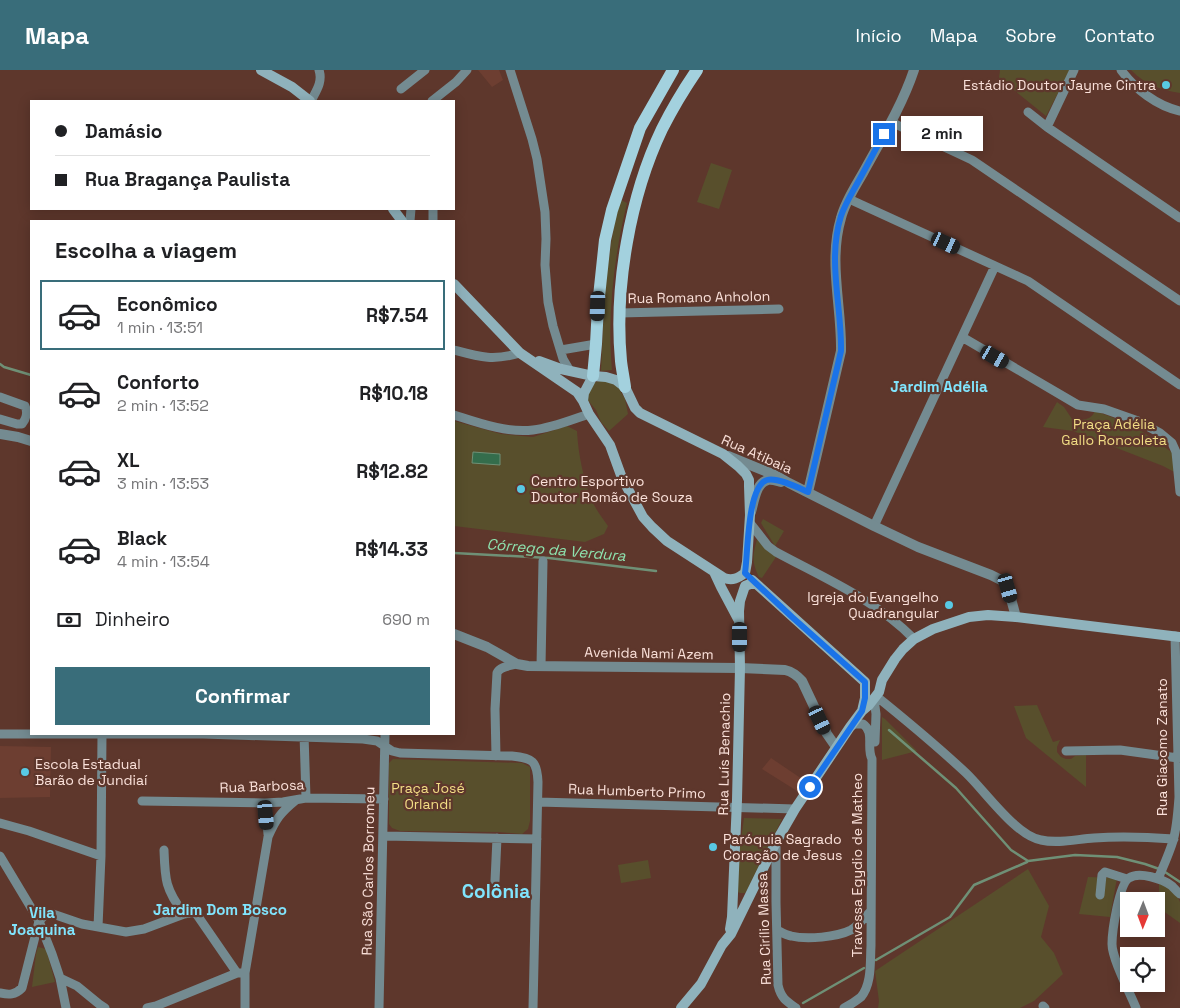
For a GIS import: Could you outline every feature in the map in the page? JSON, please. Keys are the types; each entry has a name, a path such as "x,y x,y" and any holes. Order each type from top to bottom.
{"main road":[{"path":"260,70 292,86 310,100"},
{"path":"580,396 584,393 593,376 605,240 612,210 640,128 673,70"},
{"path":"625,388 621,361 620,313 625,256 633,213 637,196 662,129 697,70"},
{"path":"623,174 626,188 637,196"},
{"path":"455,286 524,356 580,396"},
{"path":"524,356 565,370 613,378 625,388"},
{"path":"565,370 588,414 610,445 622,478 643,517 652,528 667,541 728,580 736,579 745,573"},
{"name":"Rua Atibaia","path":"625,388 635,408 640,413 723,454"},
{"path":"723,454 742,470 749,480 750,519 745,573"},
{"name":"Rua Luís Benachio","path":"714,571 740,622"},
{"path":"745,573 865,682 874,683 882,680"},
{"name":"Rua Luís Benachio","path":"722,945 730,930 733,887 737,808 740,601 745,586 756,584"},
{"path":"680,1008 701,984 722,945 731,934 776,842 795,809 850,727 879,692 882,680 899,654 914,639 933,629 969,616 988,615 1177,637"},
{"path":"862,711 865,698 865,682"},
{"path":"733,887 741,898 748,901"}],"street":[{"path":"312,100 321,81 321,75 318,70"},
{"path":"401,89 425,70"},
{"path":"433,100 456,82 467,70"},
{"path":"510,70 537,160 546,223 546,287 553,326 565,370"},
{"path":"808,492 841,351 836,251 841,217 891,122 914,70"},
{"path":"1047,127 1074,70"},
{"path":"1121,70 1142,92 1155,101 1180,111"},
{"path":"1028,112 1180,218"},
{"path":"891,122 972,160 1180,301"},
{"path":"849,199 1028,281 1180,385"},
{"path":"874,526 995,266"},
{"name":"Rua Romano Anholon","path":"620,313 779,309"},
{"path":"553,326 553,342 565,370"},
{"path":"962,337 1078,405 1104,409 1138,421 1160,433 1172,443 1176,452 1180,492"},
{"path":"561,350 596,344"},
{"path":"455,350 490,358 524,356"},
{"path":"0,397 25,406 27,411 22,424 0,419"},
{"path":"455,415 505,429 531,431 547,428 588,414"},
{"path":"0,434 18,437 30,442"},
{"name":"Rua Atibaia","path":"723,454 767,471 918,547 1005,582 1016,617"},
{"path":"789,483 766,480 762,483 755,496 750,519 768,546 867,601 902,627 914,639"},
{"path":"541,666 543,561"},
{"name":"Avenida Nami Azem","path":"455,634 487,647 517,664 528,666 786,670 802,680 827,734 836,747"},
{"name":"Rua Giacomo Zanato","path":"1159,876 1174,839 1180,797 1177,637"},
{"path":"496,756 495,709 497,673 501,668 517,664"},
{"path":"875,697 929,739 968,775 1018,829 1031,837 1054,841 1102,837 1174,839"},
{"name":"Travessa Egydio de Matheo","path":"844,1008 861,996 865,990 870,972 872,759 874,754 876,714 875,697"},
{"name":"Travessa Egydio de Matheo","path":"850,727 859,724 867,726 872,759"},
{"path":"0,734 30,734"},
{"path":"98,927 101,856 102,735"},
{"path":"306,798 304,735 372,739 400,753 521,757 532,761 536,765 537,771 538,802 533,1008"},
{"name":"Rua São Carlos Borromeu","path":"379,1008 385,735"},
{"path":"1066,751 1120,750 1178,758"},
{"name":"Rua Barbosa","path":"142,801 264,802 306,798 384,799"},
{"path":"244,1008 242,973 268,837 278,817 296,800"},
{"path":"264,802 268,837"},
{"name":"Rua Humberto Primo","path":"538,802 795,809"},
{"path":"0,823 101,856"},
{"path":"384,836 537,839"},
{"path":"496,881 497,838"},
{"name":"Rua Cirílio Massa","path":"776,842 778,986 780,994 796,1008"},
{"path":"164,850 165,871 169,890 173,900 184,914"},
{"path":"0,858 39,921 60,978 66,1008"},
{"path":"1100,895 1102,875 1105,872 1128,879"},
{"path":"1136,1008 1114,957 1112,944 1118,902 1123,886 1128,879 1136,875 1159,876 1180,894"},
{"path":"777,930 790,936 801,938 844,933 853,929 871,911"},
{"path":"0,993 14,994 22,988 39,921 46,914 50,913 82,924 121,932 131,932 195,912 242,973"},
{"path":"147,1008 242,973"},
{"path":"60,978 77,986 105,1008"}],"shaded area":[{"path":"478,70 499,70 503,80 492,87"},
{"path":"473,452 500,454 500,465 472,463"},
{"name":"Escola Estadual Barão de Jundiaí","path":"0,746 51,747 50,797 0,798"},
{"path":"771,758 805,781 797,791 762,769"}],"green space":[{"path":"1000,70 1070,70 1046,116 999,78"},
{"name":"Estádio Doutor Jayme Cintra","path":"1131,70 1180,70 1180,93 1154,86 1142,80"},
{"path":"711,163 732,170 719,209 697,202"},
{"path":"619,199 627,203 618,244 611,307 612,370 601,371 605,285"},
{"path":"604,379 618,387 625,399 628,414 609,431 586,398 591,384"},
{"name":"Praça Adélia Gallo Roncoleta","path":"1057,402 1064,407 1072,419 1082,420 1091,417 1095,411 1133,425 1180,458 1180,475 1163,466 1073,431 1043,427"},
{"name":"Centro Esportivo Doutor Romão de Souza","path":"455,421 501,434 533,437 567,426 577,431 584,477 595,506 608,526 604,534 585,542 455,526"},
{"path":"763,519 784,531 775,546 761,523"},
{"path":"758,535 776,557 762,578 759,577 754,565 754,551"},
{"path":"1037,705 1053,742 1060,740 1057,752 1061,757 1071,759 1075,756 1086,755 1086,787 1026,738 1014,706"},
{"path":"882,717 885,719 917,751 882,760"},
{"name":"Praça José Orlandi","path":"393,759 522,763 530,767 530,821 528,829 522,834 400,831 392,828 389,824 389,763"},
{"path":"744,818 782,819 747,890 745,893 740,893 736,891"},
{"path":"648,860 651,878 621,883 618,865"},
{"path":"1028,869 1049,906 1041,937 1054,953 1063,974 1034,1001 1020,1008 878,1008 879,1001 875,971"},
{"path":"1088,877 1117,878 1110,917 1079,914"},
{"path":"1159,883 1177,895 1180,902 1180,923 1165,912 1165,892 1159,892"},
{"path":"38,947 46,949 55,982 32,987 36,954"}],"waterway":[{"name":"Córrego da Verdura","path":"0,364 30,375"},
{"name":"Córrego da Verdura","path":"455,553 549,558 656,571"},
{"path":"889,730 956,788 1011,850 1028,861 1075,855 1117,857 1162,870 1180,882"},
{"path":"876,960 950,917 974,885 1027,862"},
{"path":"803,1003 864,968"}],"place":[{"name":"Estádio Doutor Jayme Cintra","path":"1166,85"},
{"name":"Centro Esportivo Doutor Romão de Souza","path":"521,489"},
{"name":"Igreja do Evangelho Quadrangular","path":"949,605"},
{"name":"Escola Estadual Barão de Jundiaí","path":"25,772"},
{"name":"Paróquia Sagrado Coração de Jesus","path":"713,847"}],"district":[{"name":"Jardim Adélia","path":"939,387"},
{"name":"Colônia","path":"496,891"},
{"name":"Jardim Dom Bosco","path":"220,910"},
{"name":"Vila Joaquina","path":"42,922"}],"route":[{"path":"810,787 862,711 865,698 865,682 745,573 750,515 760,485 766,480 789,483 808,492 841,351 836,276 836,251 841,217 884,134"}]}
